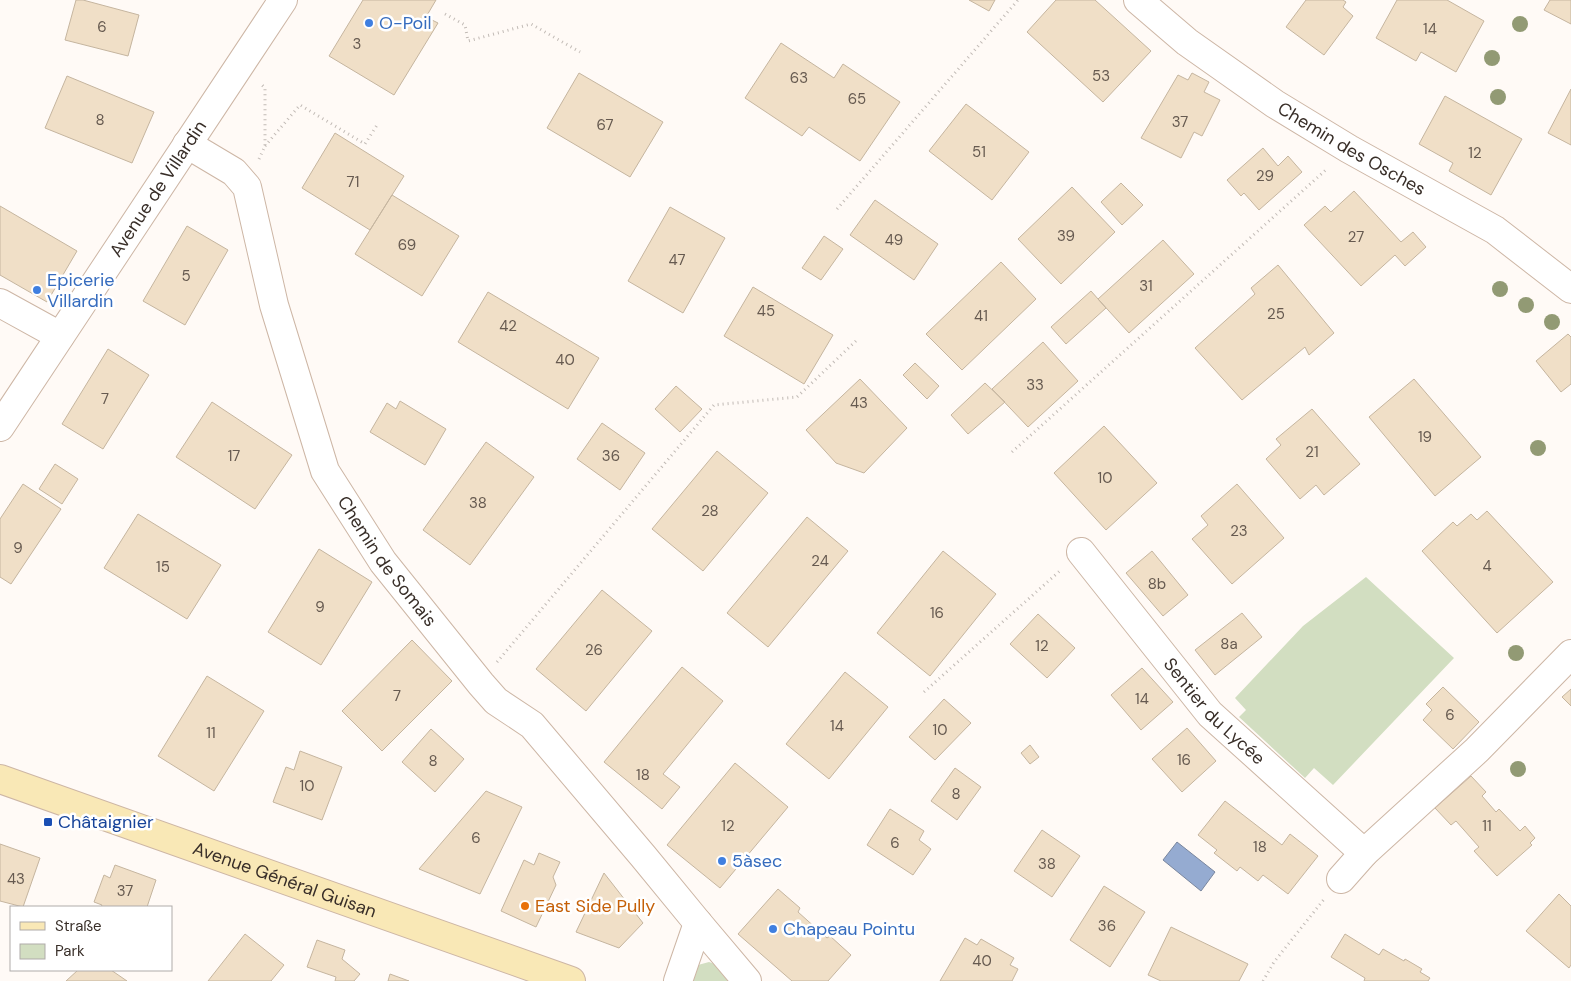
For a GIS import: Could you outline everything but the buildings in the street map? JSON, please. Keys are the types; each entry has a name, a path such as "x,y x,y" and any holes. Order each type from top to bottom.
{"main road":[{"name":"Avenue Général Guisan","path":"0,779 571,981"}],"street":[{"name":"Avenue de Villardin","path":"0,427 283,0"},
{"name":"Chemin des Osches","path":"1138,0 1187,42 1275,104 1349,149 1495,230 1571,289"},
{"name":"Chemin de Somais","path":"187,144 234,172 247,187 274,306 325,471 383,562 481,684 496,701 532,725 747,981"},
{"path":"0,303 60,336"},
{"name":"Sentier du Lycée","path":"1081,552 1210,714 1364,853"},
{"path":"1341,879 1364,853 1477,750 1571,654"},
{"path":"678,981 698,923"}],"path":[{"path":"837,209 1018,0"},
{"path":"445,14 465,24 468,41 531,24 580,52"},
{"path":"257,78 265,88 265,146"},
{"path":"256,166 265,146 300,105 365,144 377,125"},
{"path":"1012,452 1349,149"},
{"path":"493,666 714,406 797,397 858,339"},
{"path":"924,692 1081,552"},
{"path":"1263,981 1286,947 1341,879"}],"green space":[{"path":"1366,577 1454,658 1333,785 1314,768 1305,778 1239,717 1246,710 1235,698 1303,626"},
{"path":"709,962 715,964 730,981 691,981 698,965"}],"water":[{"path":"1177,842 1215,872 1201,891 1163,860"}],"place":[{"name":"O-Poil","path":"369,23"},
{"name":"Epicerie Villardin","path":"37,290"},
{"name":"Châtaignier","path":"48,822"},
{"name":"5àsec","path":"722,861"},
{"name":"East Side Pully","path":"525,906"},
{"name":"Chapeau Pointu","path":"773,929"}]}
